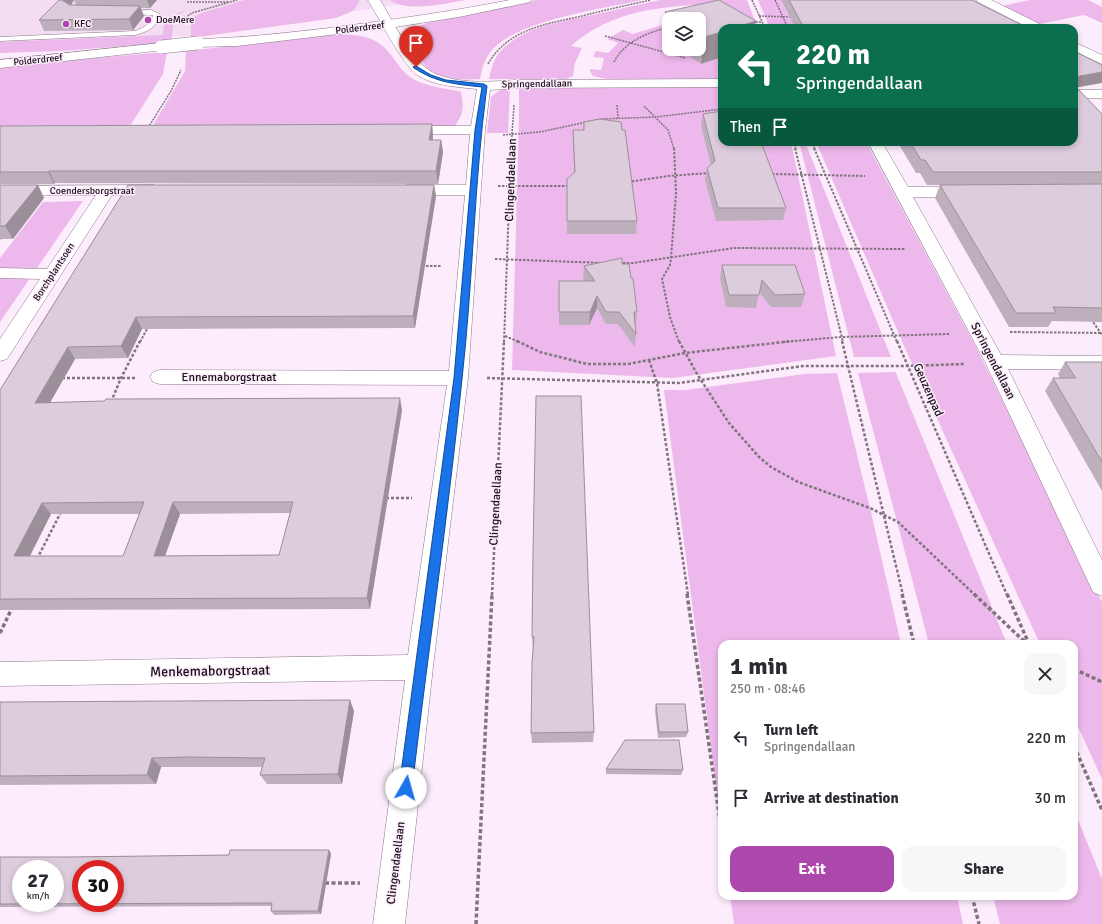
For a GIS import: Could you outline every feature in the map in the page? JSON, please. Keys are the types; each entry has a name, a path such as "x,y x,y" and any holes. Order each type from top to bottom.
{"street":[{"name":"Springendallaan","path":"374,0 412,62 422,72 445,81 484,86 515,84 718,83"},
{"name":"Polderdreef","path":"0,56 99,52 198,43 268,39 387,20 488,0"},
{"name":"Polderdreef","path":"387,20 460,14 526,0"},
{"path":"982,0 1030,24"},
{"path":"1078,48 1102,60"},
{"name":"Polderdreef","path":"0,64 99,52"},
{"name":"Clingendaellaan","path":"389,924 420,667 458,378 473,188 484,86"},
{"path":"1078,94 1102,94"},
{"path":"391,130 478,133"},
{"name":"Springendallaan","path":"877,146 995,362 1102,585"},
{"path":"898,184 982,192"},
{"path":"394,190 473,188"},
{"name":"Borchplantsoen","path":"0,354 107,190"},
{"name":"Coendersborgstraat","path":"0,191 167,190"},
{"path":"0,274 53,274"},
{"path":"995,362 1102,363"},
{"name":"Ennemaborgstraat","path":"160,377 458,378"},
{"name":"Menkemaborgstraat","path":"0,674 420,667"}],"lane":[{"path":"0,39 135,33 148,29 156,20 157,14 151,12 113,12"}],"path":[{"path":"184,22 185,18 192,14 236,0"},
{"path":"484,86 488,64 491,58 504,44 522,33 555,21 651,0"},
{"path":"746,22 762,22 752,0"},
{"path":"775,0 786,24"},
{"path":"187,2 231,2"},
{"path":"759,16 797,17"},
{"path":"606,36 686,58"},
{"path":"147,130 172,92 182,69"},
{"name":"Clingendaellaan","path":"476,924 505,336 509,186 515,84"},
{"path":"643,105 668,130 674,145 674,176 676,193 671,258 670,265 662,279 677,338 700,380 739,436 763,460 782,474 809,487 883,512 904,527 1024,640"},
{"path":"478,133 512,135 540,132 600,119 656,117 718,109"},
{"path":"795,146 841,337 850,366 913,640"},
{"name":"Geuzenpad","path":"814,146 894,336 1026,640"},
{"path":"625,182 716,173"},
{"path":"771,174 827,176 898,184"},
{"path":"473,188 509,186 573,186"},
{"path":"614,263 632,263 734,248 858,248 933,250"},
{"path":"419,266 508,259 608,263"},
{"path":"1088,314 1101,333"},
{"path":"108,407 121,378 150,323"},
{"path":"505,336 540,352 587,364 628,364 685,352 841,337 978,332 1101,333"},
{"path":"649,360 657,382 718,806"},
{"path":"458,378 679,383 803,366 907,366 995,362"},
{"path":"60,378 160,377"},
{"path":"378,498 442,498"},
{"path":"35,564 64,508"},
{"path":"0,633 14,605"},
{"path":"1078,671 1102,682"},
{"path":"1078,755 1102,810"},
{"path":"322,883 394,883"},
{"path":"973,900 979,924"}],"shaded area":[{"name":"DoeMere","path":"0,0 426,0 195,36 0,43"},
{"path":"244,0 359,0 359,2 353,11 336,18 191,38 191,19 199,14"},
{"path":"390,0 466,0 417,7 398,4"},
{"path":"536,0 642,0 561,17 520,31 503,40 491,51 485,61 480,79 457,79 434,74 428,70 424,64 412,38 417,28 424,24"},
{"path":"660,0 747,0 756,24 718,24 718,79 606,79 593,76 590,71 590,69 601,70 604,58 593,57 596,51 608,53 618,43 607,39 623,30 633,34 662,25 662,56 706,56 706,28 714,4 676,6 638,12 620,17 603,25 587,34 571,46 582,48 575,63 573,76 566,79 489,79 491,69 497,56 508,44 519,36 544,26"},
{"path":"758,0 781,0 790,19 984,20 986,24 768,24"},
{"path":"1030,0 1088,0 1102,7 1102,23 1084,15 1039,24 1002,6"},
{"path":"190,8 180,14 175,20 173,24 172,40 163,43 62,51 0,53 0,42 163,35 164,23 168,18"},
{"path":"339,34 364,37 376,42 388,51 408,75 418,82 461,92 463,102 462,110 460,118 454,127 152,127 185,71 186,51"},
{"path":"167,52 163,74 130,126 0,126 0,66"},
{"path":"519,87 718,87 718,146 792,146 836,356 673,378 512,370"},
{"path":"510,88 508,133 487,133 491,97 500,90"},
{"path":"800,146 807,146 891,357 854,357"},
{"path":"818,146 868,146 977,349 1102,602 1102,779 1078,727 1078,640 1038,640 908,355"},
{"path":"83,201 0,322 0,258 43,202"},
{"path":"896,372 1005,640 928,640 858,373"},
{"path":"837,373 900,640 718,640 718,801 664,390 685,390 805,374"},
{"path":"1078,820 1102,879 1102,924 1000,924 994,900 1078,900"},
{"path":"731,900 958,900 963,924 734,924"}],"building":[{"path":"59,0 62,0 70,5 140,6 129,19 39,20"},
{"path":"719,0 756,21 747,24 718,24 718,33 706,36 706,12 665,12"},
{"path":"789,0 972,0 1020,24 802,24"},
{"path":"1078,53 1102,65 1102,72 1078,77"},
{"path":"1078,89 1102,114 1102,172 933,172 925,160 921,160 912,146 1078,146"},
{"path":"718,112 718,146 763,146 786,208 718,208 707,168 715,161 703,114"},
{"path":"600,119 621,122 622,130 625,130 637,221 567,221 567,179 575,172 573,130 584,130 584,122"},
{"path":"432,124 429,140 441,140 436,171 0,172 0,126"},
{"path":"1102,184 1102,308 1053,307 1056,313 1016,313 940,185"},
{"path":"0,185 38,185 5,226 0,226"},
{"path":"128,185 434,185 413,316 136,317 121,346 68,347 35,403 104,401 106,399 400,398 367,598 0,599 0,390","holes":["144,502 123,556 14,556 42,503","173,502 293,502 279,555 154,556"]},
{"path":"622,258 622,264 629,264 631,278 633,278 637,312 634,312 636,334 619,312 606,312 597,296 590,312 559,312 559,281 595,281 584,266"},
{"path":"722,265 795,265 805,294 775,295 762,280 759,295 729,295"},
{"path":"1065,362 1102,362 1102,462 1053,378 1076,378"},
{"path":"536,396 581,396 594,732 531,733 534,637 532,637"},
{"path":"350,700 338,774 260,775 265,758 190,757 152,758 147,775 0,776 0,702"},
{"path":"656,704 685,704 688,732 659,732"},
{"path":"625,740 679,740 683,770 606,769"},
{"path":"230,850 329,850 318,911 271,911 272,903 124,904 124,860 72,860 72,904 64,904 64,860 12,860 12,904 0,904 0,857 229,855"}],"place":[{"name":"DoeMere","path":"148,20"},
{"name":"KFC","path":"66,24"}],"route":[{"path":"406,788 420,667 458,378 478,130 484,86 454,83 437,79 429,76 416,67"}]}
